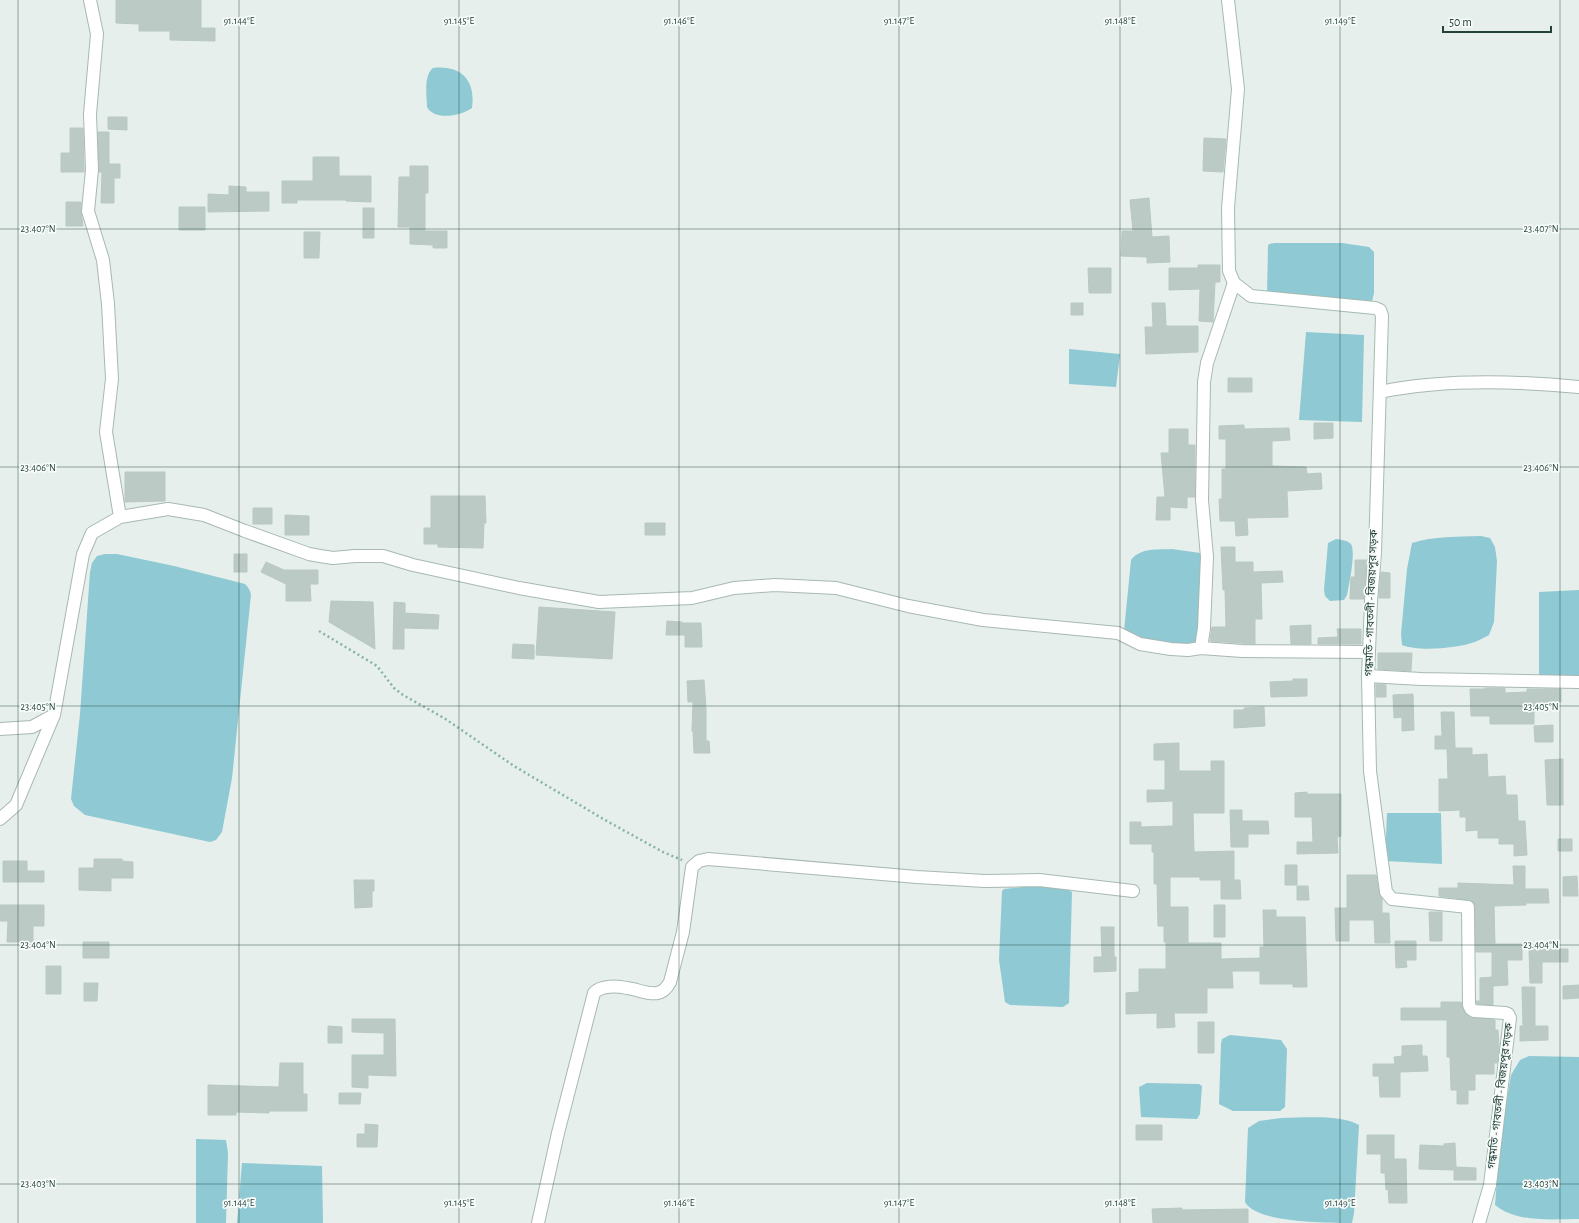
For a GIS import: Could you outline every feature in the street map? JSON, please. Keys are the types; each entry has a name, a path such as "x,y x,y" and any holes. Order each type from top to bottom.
{"street":[{"path":"90,0 97,34 90,114 92,170 88,211 103,260 108,304 112,379 106,432 120,517"},
{"path":"1202,648 1207,557 1202,500 1204,382 1207,363 1234,283 1229,271 1228,208 1238,89 1228,0"},
{"name":"গন্ধমতি - গাবতলী - বিজয়পুর সড়ক","path":"1234,283 1251,296 1375,308 1380,310 1382,316 1375,553 1368,676 1370,771 1386,892 1392,900 1468,907 1469,1005 1474,1011 1505,1013 1508,1014 1510,1018 1490,1184 1479,1223"},
{"path":"1380,392 1418,386 1471,383 1579,386"},
{"path":"0,819 16,805 54,715 82,554 92,533 120,517 168,508 204,515 309,554 333,558 383,556 413,565 518,588 599,602 692,598 734,588 775,585 836,588 908,606 983,620 1114,632 1140,644 1171,649 1188,650 1202,648 1302,652 1369,652"},
{"path":"1368,676 1421,679 1579,682"},
{"path":"0,729 32,727 54,715"},
{"path":"538,1223 558,1133 594,993 597,989 628,988 653,994 667,988 670,982 683,932 692,867 699,861 708,859 917,877 985,881 1039,880 1132,891"}],"path":[{"path":"319,631 377,666 394,688 403,695 444,718 514,766 605,820 663,852 694,864"}],"water":[{"path":"433,68 451,69 464,76 469,82 471,89 473,98 472,108 455,115 448,116 441,116 430,111 427,107 426,87 428,76"},
{"path":"1342,243 1369,247 1374,252 1374,293 1372,301 1362,305 1267,295 1268,246 1269,244"},
{"path":"1306,332 1364,335 1362,422 1299,420"},
{"path":"1069,349 1120,354 1116,387 1069,384"},
{"path":"1481,536 1490,538 1495,547 1497,561 1494,622 1489,635 1475,642 1449,647 1428,649 1402,645 1401,634 1407,569 1412,543 1437,538"},
{"path":"1336,539 1346,541 1351,544 1353,554 1347,595 1344,600 1330,601 1325,596 1324,590 1328,543"},
{"path":"1172,549 1200,553 1207,562 1198,645 1140,642 1124,631 1131,560 1135,556 1145,551"},
{"path":"117,554 174,566 245,584 250,590 251,595 232,778 222,832 216,840 210,842 85,815 74,806 71,799 80,714 90,572 92,563 97,556"},
{"path":"1579,590 1579,678 1539,677 1539,592"},
{"path":"1387,813 1441,813 1442,864 1385,861"},
{"path":"1043,885 1064,888 1072,892 1069,1003 1063,1007 1010,1005 1005,1002 999,960 1002,891 1004,889"},
{"path":"1230,1035 1281,1040 1287,1049 1285,1107 1280,1111 1233,1111 1219,1104 1221,1044 1222,1039"},
{"path":"1529,1056 1579,1057 1579,1219 1535,1219 1513,1215 1495,1205 1500,1142 1511,1075 1520,1060"},
{"path":"1147,1083 1199,1084 1202,1086 1200,1114 1197,1119 1141,1117 1139,1087"},
{"path":"1281,1118 1332,1118 1342,1119 1359,1125 1354,1213 1352,1223 1310,1222 1277,1218 1252,1209 1245,1202 1248,1128 1259,1121"},
{"path":"196,1139 226,1140 228,1153 226,1223 196,1223"},
{"path":"242,1163 322,1166 323,1223 237,1223"}],"building":[{"path":"116,0 201,0 201,28 215,28 215,41 170,40 170,31 139,31 139,24 116,23"},
{"path":"108,117 127,117 127,130 108,129"},
{"path":"70,128 83,128 84,172 61,172 61,153 70,153"},
{"path":"98,132 109,132 109,164 120,164 120,178 114,178 114,203 101,203 102,172 99,172"},
{"path":"1204,138 1226,139 1223,172 1203,171"},
{"path":"313,157 339,157 339,176 371,176 371,202 346,200 297,200 297,203 282,203 282,181 313,181"},
{"path":"410,166 428,166 428,193 425,193 425,231 447,231 447,248 433,248 433,245 410,244 410,227 398,227 399,177 410,177"},
{"path":"229,186 246,187 246,192 269,192 269,211 208,212 208,194 229,195"},
{"path":"1149,198 1152,237 1169,236 1170,262 1147,263 1147,257 1121,256 1122,231 1133,231 1130,200"},
{"path":"66,202 81,202 83,226 66,226"},
{"path":"179,207 205,207 205,230 179,230"},
{"path":"363,208 374,208 374,238 363,238"},
{"path":"304,232 320,232 319,258 304,258"},
{"path":"1198,265 1220,265 1220,282 1215,282 1213,322 1199,321 1200,289 1169,290 1169,268 1198,268"},
{"path":"1088,268 1111,268 1111,293 1089,293"},
{"path":"1071,303 1083,303 1083,315 1071,315"},
{"path":"1152,303 1165,303 1166,326 1198,326 1198,352 1146,354 1145,327 1153,327"},
{"path":"1228,378 1252,378 1252,392 1228,392"},
{"path":"1314,423 1333,423 1333,438 1314,439"},
{"path":"1244,425 1244,429 1289,428 1290,440 1272,441 1272,466 1306,467 1307,474 1321,473 1322,489 1287,491 1288,517 1247,518 1248,535 1236,536 1235,521 1220,521 1219,499 1222,499 1222,469 1226,469 1226,439 1219,439 1219,426"},
{"path":"1169,429 1188,429 1188,445 1195,445 1195,497 1187,497 1187,508 1170,507 1170,520 1156,520 1157,497 1165,497 1161,453 1169,453"},
{"path":"125,472 165,472 165,501 125,502"},
{"path":"431,496 485,496 486,523 484,523 483,548 438,547 438,544 424,544 424,528 431,528"},
{"path":"253,508 272,508 272,524 253,524"},
{"path":"285,515 309,516 309,535 285,535"},
{"path":"645,523 665,523 665,535 645,535"},
{"path":"1221,547 1235,547 1235,562 1253,562 1253,572 1282,571 1283,582 1261,583 1262,619 1255,619 1255,644 1210,641 1212,627 1226,627 1225,590 1223,590"},
{"path":"234,554 247,554 247,572 234,572"},
{"path":"1355,560 1367,560 1364,599 1350,599 1351,577 1355,577"},
{"path":"266,562 284,570 318,570 318,584 310,584 311,601 286,601 286,584 261,572"},
{"path":"1381,572 1390,573 1390,598 1379,598"},
{"path":"331,601 373,602 375,649 329,622"},
{"path":"394,602 405,603 405,613 439,615 438,629 404,628 404,649 393,649"},
{"path":"539,607 615,612 612,659 536,655"},
{"path":"667,621 701,623 702,647 685,647 685,635 666,635"},
{"path":"1311,625 1311,644 1291,644 1290,626"},
{"path":"1337,629 1361,629 1361,644 1318,644 1318,638 1338,637"},
{"path":"513,644 534,645 534,659 512,658"},
{"path":"1378,653 1412,653 1411,671 1378,669"},
{"path":"1293,679 1307,679 1307,696 1271,697 1270,682 1293,681"},
{"path":"704,680 706,741 709,741 710,753 694,753 692,731 693,702 688,702 687,681"},
{"path":"1376,684 1386,685 1386,697 1376,697"},
{"path":"1505,688 1505,693 1527,692 1527,689 1561,689 1561,702 1534,703 1534,724 1490,724 1490,716 1471,716 1470,689"},
{"path":"1413,694 1414,730 1402,731 1402,717 1394,718 1393,695"},
{"path":"1264,707 1265,726 1234,728 1234,710"},
{"path":"1441,712 1454,712 1455,748 1472,748 1472,755 1487,754 1488,777 1505,776 1506,795 1517,795 1518,821 1525,821 1527,855 1514,856 1514,844 1499,844 1499,838 1478,838 1478,830 1466,831 1466,817 1460,817 1460,810 1439,811 1439,779 1448,779 1447,749 1435,749 1435,736 1442,736"},
{"path":"1553,725 1553,742 1535,742 1534,726"},
{"path":"1179,743 1179,771 1211,771 1211,761 1224,761 1224,813 1193,813 1194,852 1234,851 1234,880 1240,880 1241,899 1221,899 1221,880 1200,880 1200,877 1170,877 1170,907 1188,907 1188,943 1221,943 1221,959 1260,958 1260,947 1264,947 1263,910 1276,910 1276,917 1305,917 1307,987 1293,987 1293,984 1260,984 1260,971 1232,971 1233,988 1207,988 1207,1013 1174,1013 1175,1027 1157,1028 1157,1013 1126,1014 1126,993 1139,992 1139,969 1166,969 1166,942 1164,942 1164,926 1158,926 1157,884 1154,884 1154,852 1152,852 1152,844 1130,844 1130,822 1141,822 1141,827 1173,826 1173,801 1147,802 1147,790 1165,790 1165,760 1154,760 1154,744"},
{"path":"1563,759 1563,805 1547,805 1545,760"},
{"path":"1307,792 1307,794 1341,794 1341,836 1337,837 1338,853 1297,854 1297,842 1313,842 1312,817 1295,817 1295,793"},
{"path":"1230,810 1242,810 1242,821 1268,821 1269,834 1248,834 1248,847 1231,847"},
{"path":"1558,839 1572,839 1572,851 1558,851"},
{"path":"94,859 122,859 122,861 133,862 133,878 111,878 111,891 79,890 79,868 94,868"},
{"path":"3,861 27,861 27,871 44,871 44,882 3,882"},
{"path":"1285,865 1297,865 1297,885 1285,885"},
{"path":"1513,866 1525,866 1525,889 1548,889 1549,903 1526,903 1526,905 1494,906 1495,944 1522,944 1522,960 1507,960 1508,985 1493,986 1493,1005 1477,1004 1476,1001 1480,1001 1480,978 1492,977 1492,952 1476,952 1474,903 1469,900 1439,896 1439,888 1458,888 1458,883 1514,885"},
{"path":"1347,875 1376,875 1379,893 1382,898 1382,913 1389,913 1390,943 1375,943 1374,920 1349,920 1349,941 1336,941 1335,908 1347,908"},
{"path":"1577,876 1578,896 1563,896 1563,877"},
{"path":"354,880 374,880 372,907 355,908"},
{"path":"1297,886 1308,886 1309,900 1297,900"},
{"path":"0,905 44,905 44,926 33,926 33,942 7,942 8,921 0,921"},
{"path":"1214,905 1225,905 1225,937 1214,937"},
{"path":"1429,912 1442,912 1442,941 1430,941"},
{"path":"1101,927 1114,927 1114,957 1116,957 1116,971 1094,972 1094,957 1102,957"},
{"path":"1395,941 1416,941 1416,960 1406,960 1407,967 1396,968"},
{"path":"83,942 109,942 109,958 83,958"},
{"path":"1529,949 1568,949 1568,962 1542,962 1542,983 1530,983"},
{"path":"46,966 61,966 61,994 46,994"},
{"path":"84,983 98,983 97,1001 84,1001"},
{"path":"1579,985 1579,998 1563,999 1563,986"},
{"path":"1522,987 1535,987 1535,1026 1548,1026 1548,1040 1520,1041 1520,1026 1523,1026"},
{"path":"1441,1002 1461,1002 1464,1012 1470,1017 1495,1020 1495,1030 1498,1030 1499,1047 1497,1063 1494,1063 1494,1074 1475,1074 1475,1090 1468,1090 1468,1104 1457,1104 1457,1090 1451,1090 1450,1057 1447,1057 1447,1020 1401,1020 1401,1008 1441,1008"},
{"path":"352,1019 395,1019 396,1076 368,1075 368,1088 352,1087 352,1055 384,1055 384,1033 352,1032"},
{"path":"1198,1022 1214,1022 1214,1053 1198,1053"},
{"path":"328,1026 342,1027 342,1043 328,1043"},
{"path":"1422,1045 1422,1056 1427,1056 1428,1071 1400,1072 1400,1097 1380,1097 1379,1076 1373,1076 1373,1064 1395,1064 1394,1057 1402,1056 1402,1046"},
{"path":"280,1063 303,1063 303,1094 307,1094 307,1111 269,1111 269,1113 236,1112 236,1115 208,1115 208,1085 279,1087"},
{"path":"339,1093 361,1093 360,1104 339,1104"},
{"path":"365,1124 378,1125 377,1147 357,1147 357,1134 365,1134"},
{"path":"1136,1125 1162,1125 1162,1140 1136,1140"},
{"path":"1367,1135 1394,1135 1394,1159 1406,1159 1407,1203 1389,1203 1388,1189 1386,1190 1385,1173 1381,1173 1381,1154 1367,1154"},
{"path":"1455,1143 1456,1167 1476,1168 1476,1180 1454,1180 1454,1170 1419,1169 1420,1145 1444,1146 1444,1144"},
{"path":"1182,1208 1182,1210 1248,1209 1248,1223 1153,1223 1152,1209"}]}
